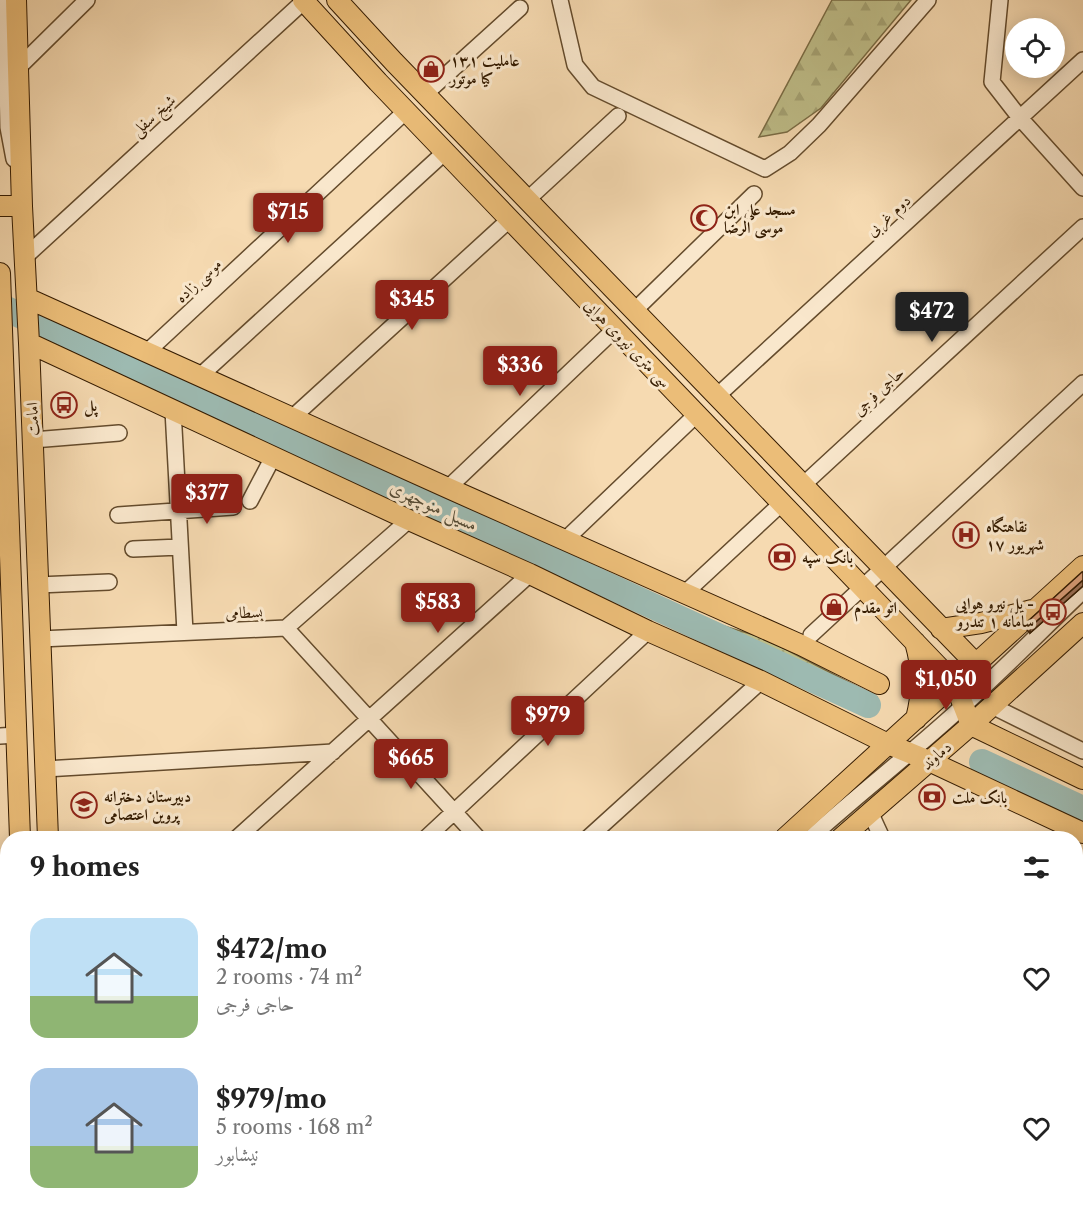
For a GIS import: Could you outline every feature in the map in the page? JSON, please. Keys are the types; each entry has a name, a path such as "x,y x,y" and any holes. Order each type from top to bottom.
{"main road":[{"name":"امامت","path":"16,0 22,206 26,256 48,831"},
{"name":"سی متری نیروی هوایی","path":"338,0 425,94 976,664"},
{"name":"سی متری نیروی هوایی","path":"304,1 445,152 862,586 959,693"},
{"path":"0,206 22,206"},
{"name":"امامت","path":"0,273 9,736 19,831"},
{"path":"27,298 684,594 806,640 879,684"},
{"path":"29,343 530,574 648,631 761,681 898,748 1079,831"},
{"path":"916,719 959,693 976,664 1083,566"},
{"path":"941,629 990,621 1037,608"},
{"name":"دماوند","path":"850,831 1083,623"},
{"path":"794,831 898,748 916,719 921,698 921,663 915,642"},
{"path":"959,693 971,725 1083,779"}],"street":[{"path":"5,0 8,126 22,206"},
{"path":"18,68 87,0"},
{"path":"560,0 575,65 593,87 765,169 790,153 819,125 928,0"},
{"path":"1000,0 992,82 1020,118 1083,188"},
{"name":"شیخ سفلی","path":"26,256 304,1"},
{"path":"425,94 520,8"},
{"name":"دوم غربی","path":"717,396 1083,60"},
{"name":"موسی زاده","path":"147,352 406,111"},
{"path":"527,200 618,116"},
{"path":"200,376 445,152"},
{"path":"634,311 754,194"},
{"path":"293,417 510,219"},
{"name":"حاجی فرجی","path":"802,485 1083,226"},
{"path":"448,488 615,329"},
{"path":"806,640 1083,383"},
{"path":"174,410 185,632"},
{"path":"565,540 697,414"},
{"path":"33,440 119,433"},
{"path":"250,501 273,457"},
{"path":"684,594 782,503"},
{"path":"118,515 233,507"},
{"name":"بسطامی","path":"40,639 286,628 409,520"},
{"path":"133,549 180,547"},
{"path":"245,831 530,574"},
{"path":"804,831 959,693 1083,574"},
{"path":"38,585 109,582"},
{"path":"959,693 1083,591"},
{"path":"286,628 472,831"},
{"path":"434,831 648,631"},
{"path":"596,831 761,681"},
{"path":"992,706 1083,751"},
{"path":"818,831 846,805 898,748"},
{"path":"45,769 333,752"},
{"path":"870,812 879,831"}],"green space":[{"path":"832,0 911,0 821,108 787,132 759,137"},
{"path":"714,623 764,638 877,697 864,715 705,642"}],"building":[{"path":"1082,572 1083,580 1030,627 1026,623"}],"waterway":[{"name":"مسیل منوچهری","path":"0,306 868,705"},
{"path":"982,762 1083,809"}],"place":[{"name":"عاملیت ۱۳۱ کیا موتور","path":"431,69"},
{"name":"مسجد علی ابن موسی الرضا","path":"704,218"},
{"name":"پل","path":"64,405"},
{"name":"نقاهتگاه ۱۷ شهریور","path":"966,535"},
{"name":"بانک سپه","path":"782,557"},
{"name":"اتو مقدم","path":"834,607"},
{"name":"پل نیرو هوایی - سامانه ۱ تندرو","path":"1053,612"},
{"name":"بانک ملت","path":"932,797"},
{"name":"دبیرستان دخترانه پروین اعتصامی","path":"84,805"}]}
